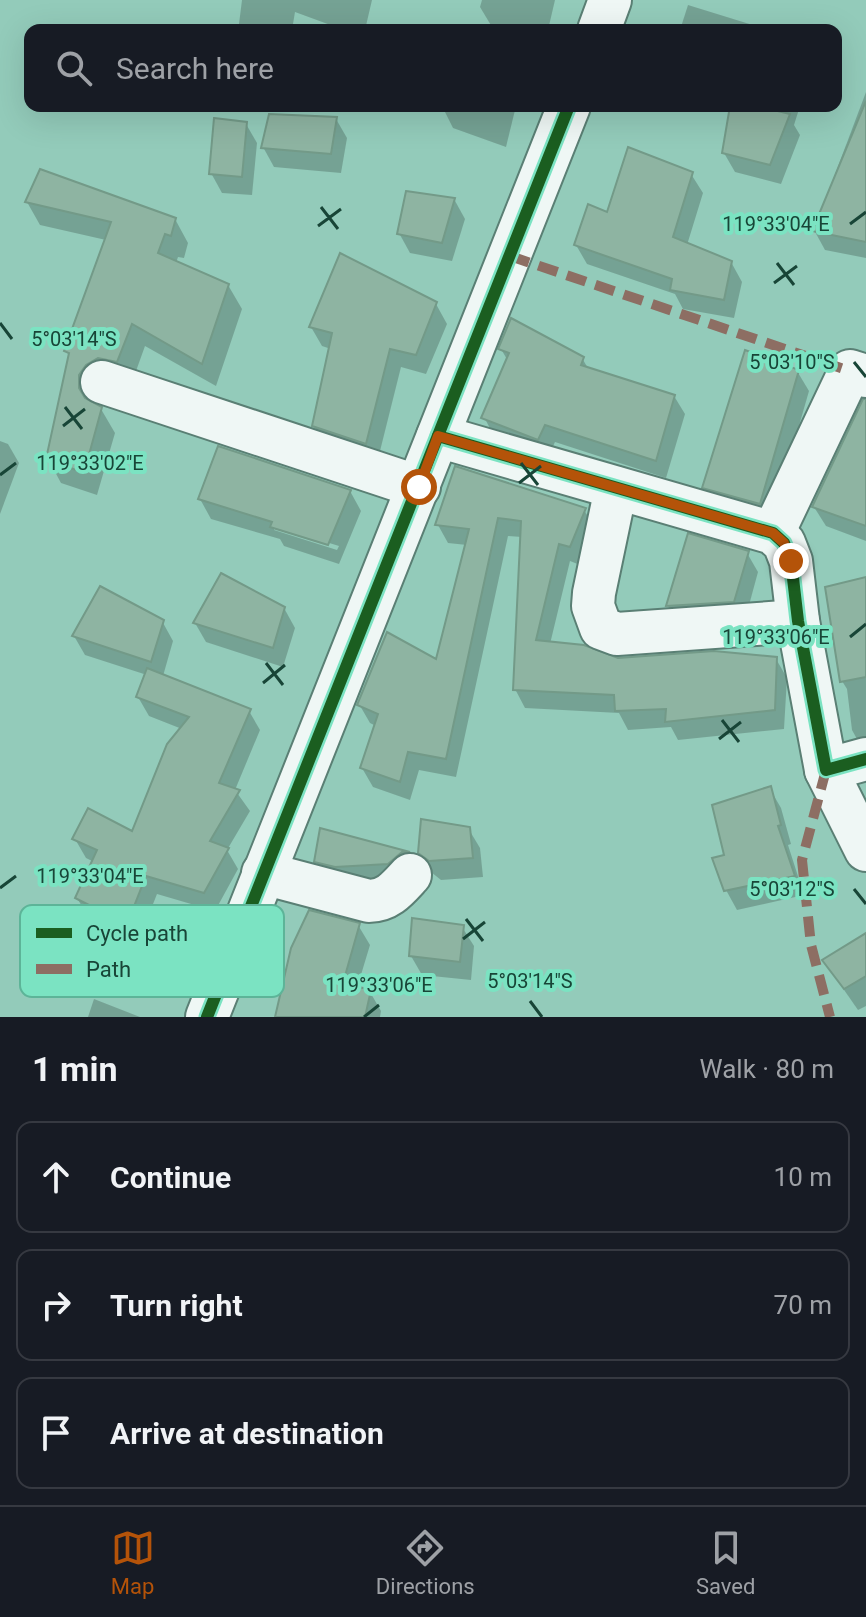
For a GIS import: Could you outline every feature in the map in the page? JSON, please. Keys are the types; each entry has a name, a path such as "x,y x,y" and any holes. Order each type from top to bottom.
{"street":[{"path":"601,24 610,0"},
{"path":"251,905 567,112"},
{"path":"773,533 850,371 866,376"},
{"path":"102,382 419,487"},
{"path":"438,436 773,533 784,543 791,561 798,621 826,770 866,850"},
{"path":"616,488 594,593 593,606 601,628 617,634 798,621"},
{"path":"826,770 866,759"},
{"path":"263,873 380,901 410,875"},
{"path":"207,1017 215,997"}],"building":[{"path":"866,101 866,242 812,231"},
{"path":"729,112 790,114 770,165 722,153"},
{"path":"269,114 337,117 331,154 261,148"},
{"path":"214,118 247,122 242,177 209,174"},
{"path":"628,147 693,172 673,237 732,261 724,300 670,290 672,279 574,245 588,204 607,212"},
{"path":"40,169 176,218 171,236 165,234 158,253 229,284 202,364 132,324 117,362 98,358 86,365 79,375 79,388 85,398 102,407 84,473 46,459 69,353 64,351 111,222 25,202"},
{"path":"406,191 455,198 442,243 397,234"},
{"path":"340,253 437,302 416,355 390,349 366,444 312,426 332,333 309,327"},
{"path":"511,318 584,357 581,365 675,395 656,461 545,425 538,440 481,418 509,353 498,349"},
{"path":"745,350 799,370 760,504 702,488"},
{"path":"863,399 866,399 866,526 812,507"},
{"path":"218,446 351,490 328,545 270,527 272,522 198,499"},
{"path":"455,466 586,508 570,547 559,544 536,640 584,645 618,658 714,651 777,657 775,710 665,722 666,709 615,711 614,695 513,690 521,521 498,518 446,759 408,752 400,782 360,768 378,714 357,705 387,632 436,659 469,529 435,525"},
{"path":"688,533 749,551 734,602 666,606"},
{"path":"221,573 285,607 273,648 193,623"},
{"path":"866,577 866,677 840,682 825,587"},
{"path":"100,586 164,620 151,662 72,636"},
{"path":"147,668 251,709 219,783 240,790 210,841 229,848 204,893 146,876 135,905 89,905 75,898 97,850 72,839 88,808 132,831 167,744 189,717 136,697"},
{"path":"771,786 781,825 778,826 795,876 724,891 712,858 724,855 712,805"},
{"path":"421,819 470,827 473,858 429,861 418,853"},
{"path":"320,828 410,852 402,852 388,864 335,867 314,862"},
{"path":"309,910 360,923 343,983 371,990 365,1017 275,1017 280,997 284,997 284,978 291,948"},
{"path":"412,918 464,925 460,962 409,956"},
{"path":"866,933 866,976 844,989 822,960"}],"marked path":[{"path":"510,256 850,371"},
{"path":"826,770 802,860 811,945 830,1017"}],"cycle path":[{"path":"252,905 567,112"},
{"path":"438,436 773,533 784,543 791,561 798,621 826,770 866,759"},
{"path":"207,1017 215,997"}],"route":[{"path":"419,487 438,436 773,533 784,543 791,561"}]}
